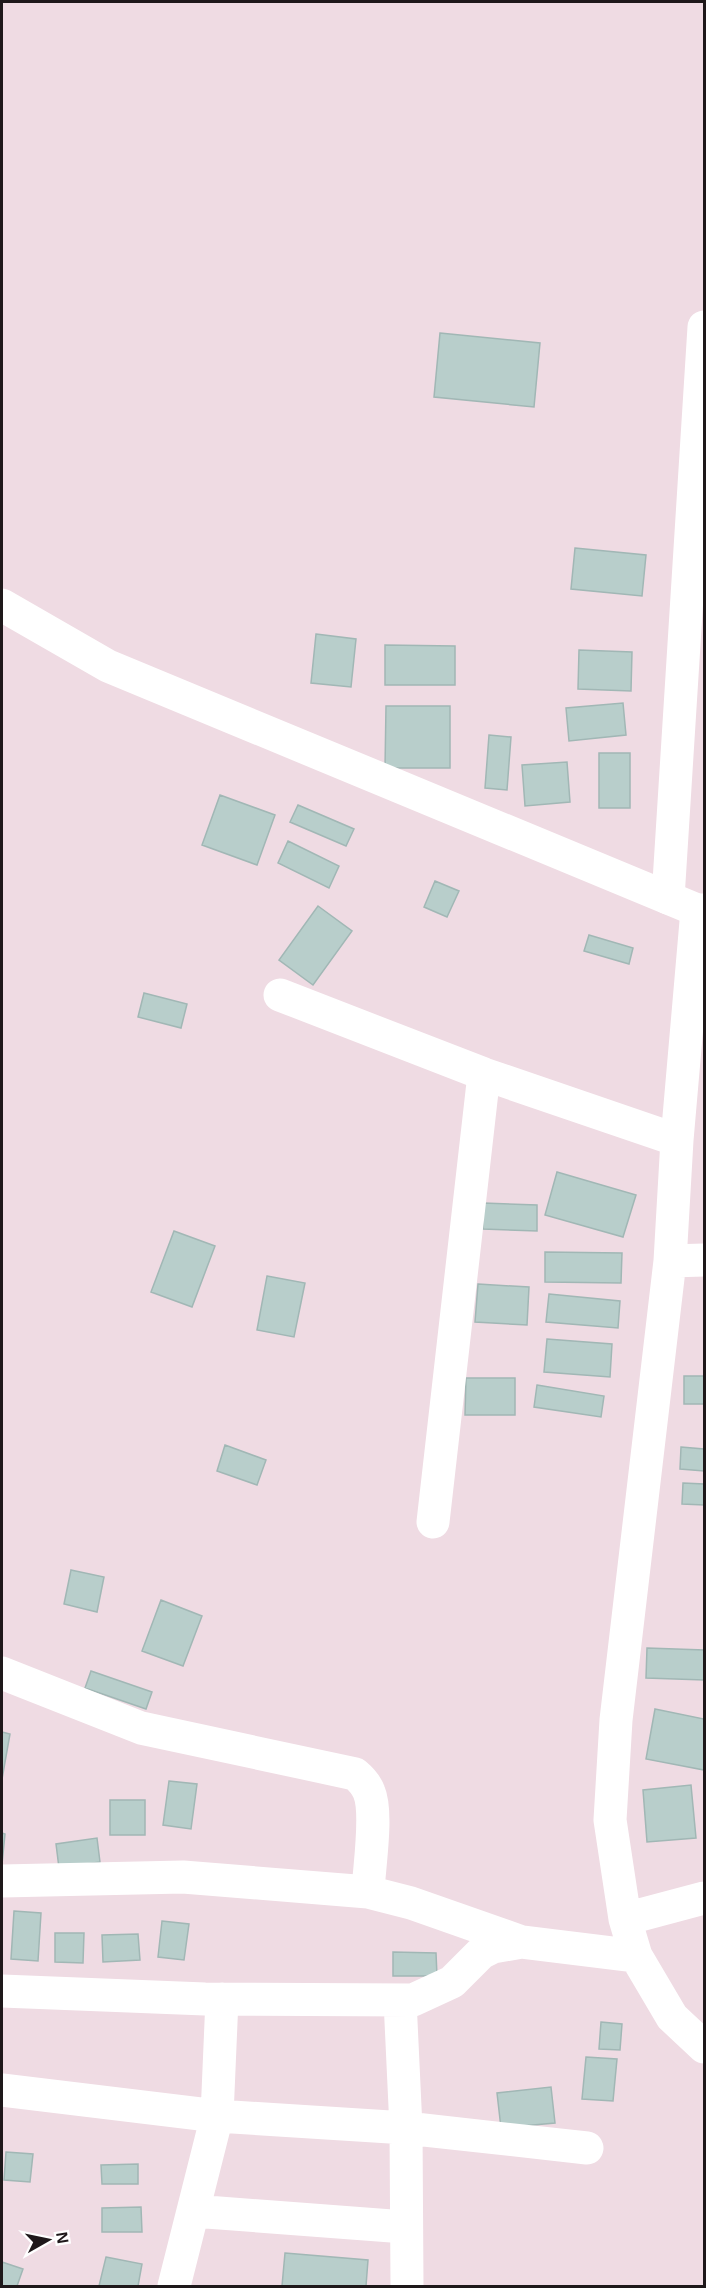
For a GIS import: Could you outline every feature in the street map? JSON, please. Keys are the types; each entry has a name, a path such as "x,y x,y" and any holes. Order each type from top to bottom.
{"street":[{"path":"705,327 690,906 670,1261 616,1720 610,1820 625,1919 636,1956 672,2017 705,2047"},
{"path":"2,606 108,666 690,906"},
{"path":"280,995 484,1074 677,1140"},
{"path":"432,1522 484,1074"},
{"path":"670,1261 705,1260"},
{"path":"2,1673 141,1728 355,1774 365,1783 373,1809 368,1892"},
{"path":"2,1881 183,1877 368,1892 411,1903 522,1942 636,1956"},
{"path":"625,1919 705,1898"},
{"path":"2,1991 222,1999 413,2000 452,1982 481,1953 493,1947 522,1942"},
{"path":"174,2286 218,2116 222,1999"},
{"path":"400,2000 406,2128 407,2286"},
{"path":"2,2090 218,2116 406,2128 586,2148"},
{"path":"193,2211 405,2227"}],"building":[{"path":"440,333 540,343 534,407 434,397"},
{"path":"575,548 646,555 642,596 571,589"},
{"path":"316,634 356,639 351,687 311,683"},
{"path":"385,645 455,646 455,685 385,685"},
{"path":"579,650 632,652 631,691 578,689"},
{"path":"623,703 626,735 569,741 566,708"},
{"path":"386,706 450,706 450,768 385,768"},
{"path":"489,735 511,737 507,790 485,788"},
{"path":"599,753 630,753 630,808 599,808"},
{"path":"567,762 570,802 525,806 522,765"},
{"path":"220,795 275,815 257,865 202,845"},
{"path":"298,805 354,829 346,846 290,822"},
{"path":"288,841 339,866 329,888 278,863"},
{"path":"435,881 459,891 447,917 424,907"},
{"path":"318,906 352,931 313,985 279,960"},
{"path":"589,935 633,948 629,964 584,951"},
{"path":"144,993 187,1004 181,1028 138,1017"},
{"path":"557,1172 636,1195 623,1237 545,1215"},
{"path":"483,1203 537,1205 537,1231 483,1229"},
{"path":"174,1231 215,1246 192,1307 151,1292"},
{"path":"545,1252 622,1253 621,1283 545,1282"},
{"path":"267,1276 305,1283 294,1337 257,1330"},
{"path":"478,1284 529,1287 527,1325 475,1322"},
{"path":"549,1294 620,1301 618,1328 546,1322"},
{"path":"547,1339 612,1344 610,1377 544,1372"},
{"path":"684,1376 704,1376 704,1404 684,1404"},
{"path":"466,1378 515,1378 515,1415 465,1415"},
{"path":"537,1385 604,1396 601,1417 534,1407"},
{"path":"225,1445 266,1460 257,1485 217,1471"},
{"path":"681,1447 704,1449 704,1471 680,1469"},
{"path":"683,1483 704,1484 704,1505 682,1504"},
{"path":"71,1570 104,1577 97,1612 64,1604"},
{"path":"161,1600 202,1616 183,1666 142,1651"},
{"path":"647,1648 704,1650 704,1680 646,1678"},
{"path":"91,1671 152,1692 146,1709 85,1688"},
{"path":"655,1709 704,1719 704,1770 646,1759"},
{"path":"2,1732 10,1734 2,1779"},
{"path":"169,1781 197,1784 191,1829 163,1825"},
{"path":"691,1785 696,1838 647,1842 643,1790"},
{"path":"110,1800 145,1800 145,1835 110,1835"},
{"path":"2,1833 5,1834 2,1864"},
{"path":"97,1838 100,1862 59,1868 56,1844"},
{"path":"14,1911 41,1913 38,1961 11,1959"},
{"path":"162,1921 189,1924 184,1960 158,1957"},
{"path":"55,1933 84,1933 83,1963 55,1962"},
{"path":"138,1934 140,1960 103,1962 102,1935"},
{"path":"393,1952 436,1953 437,1976 393,1976"},
{"path":"601,2022 622,2024 620,2050 599,2049"},
{"path":"586,2057 617,2059 613,2101 582,2099"},
{"path":"551,2087 555,2123 501,2128 497,2093"},
{"path":"6,2152 33,2154 30,2182 4,2180"},
{"path":"138,2164 138,2184 102,2184 101,2165"},
{"path":"141,2207 142,2232 102,2232 102,2208"},
{"path":"285,2253 368,2260 366,2286 282,2286"},
{"path":"106,2257 142,2264 138,2286 99,2286"},
{"path":"2,2262 23,2269 17,2286 2,2286"}]}
